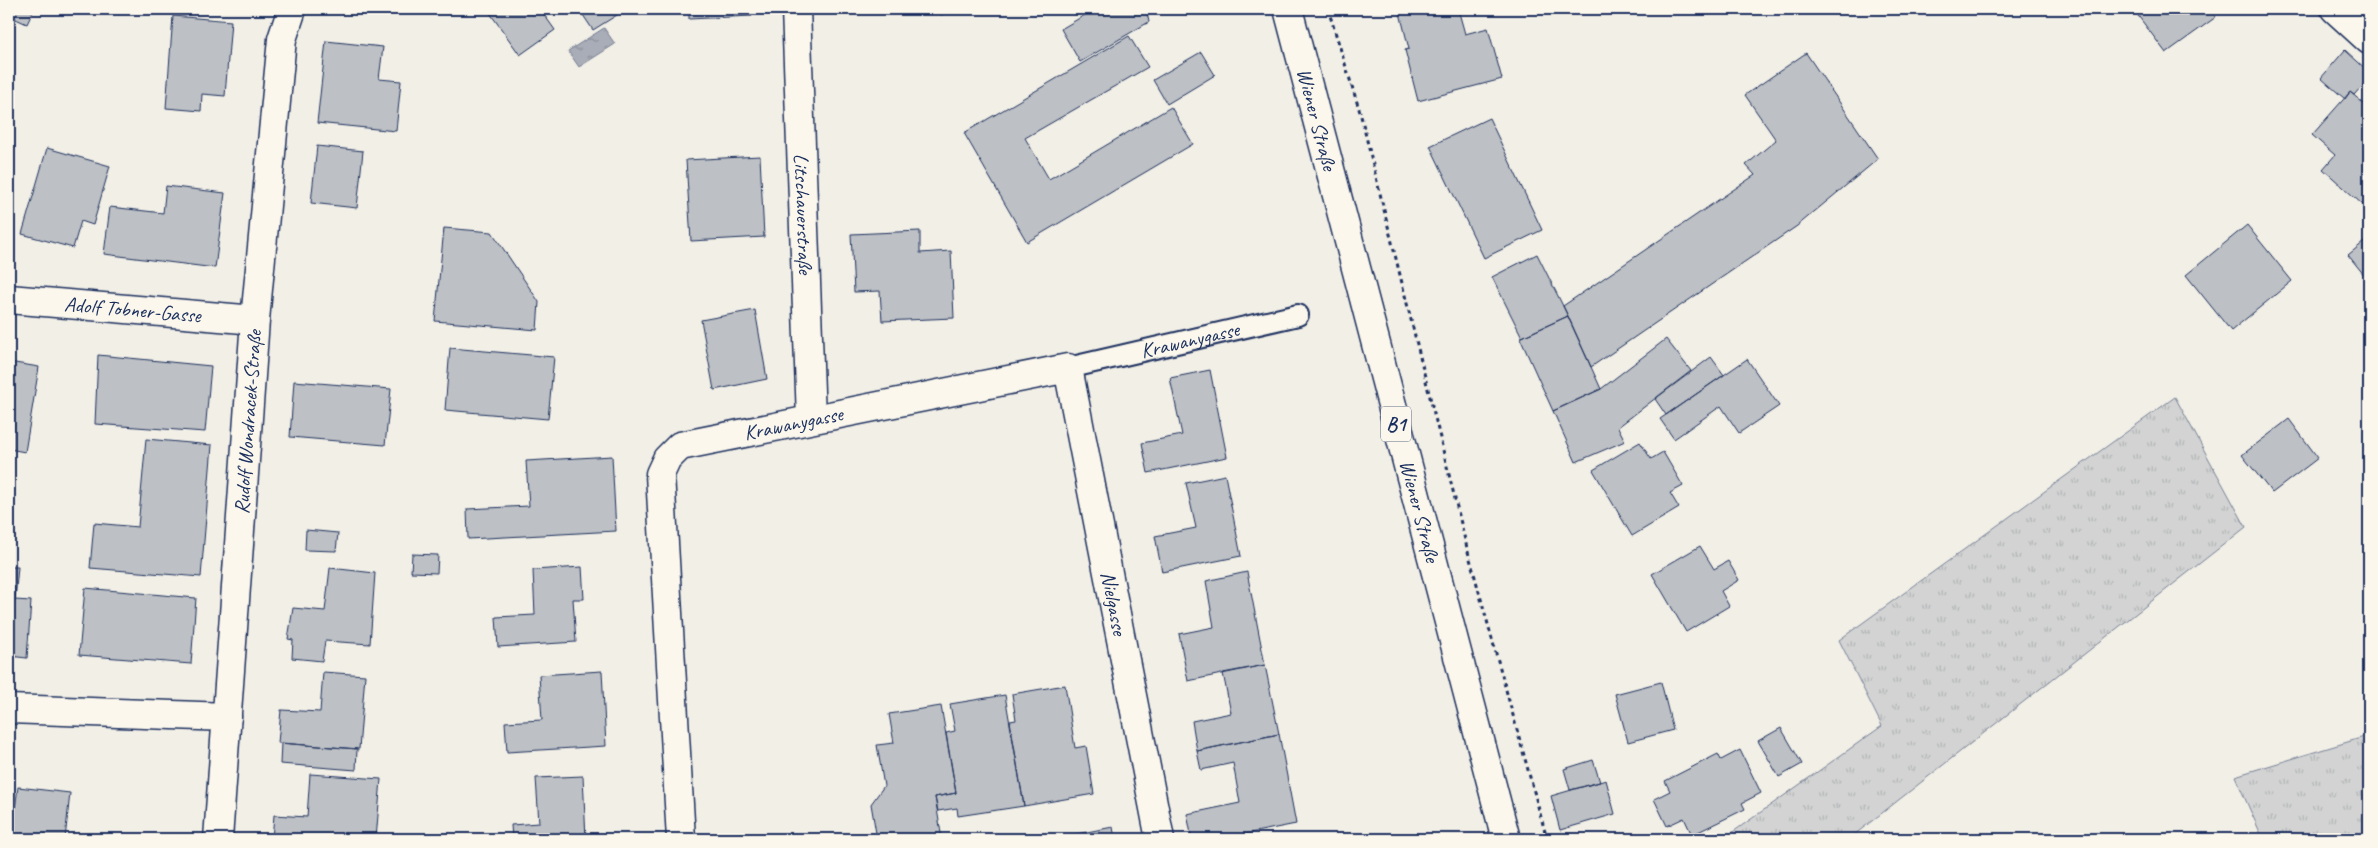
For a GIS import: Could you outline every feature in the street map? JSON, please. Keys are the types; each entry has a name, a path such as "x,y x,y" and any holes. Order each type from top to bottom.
{"street":[{"name":"Rudolf Wondracek-Straße","path":"218,839 255,320 282,39 292,9"},
{"name":"Litschauerstraße","path":"796,9 811,419"},
{"name":"Wiener Straße","path":"1288,9 1506,839"},
{"path":"2335,9 2369,40"},
{"name":"Adolf Tobner-Gasse","path":"9,299 255,320"},
{"name":"Krawanygasse","path":"680,839 660,474 667,459 680,446 1068,368"},
{"name":"Nielgasse","path":"1068,368 1160,839"},
{"path":"9,709 227,717"}],"lane":[{"name":"Krawanygasse","path":"1068,368 1298,315"}],"path":[{"path":"1328,9 1360,112 1467,548 1547,839"}],"green space":[{"path":"2175,397 2246,527 1849,839 1723,839 1882,726 1839,640"},
{"path":"2364,737 2369,761 2369,839 2263,839 2235,776"}],"water":[{"path":"604,28 615,44 579,67 568,51"}],"building":[{"path":"9,9 34,9 27,24 9,16"},
{"path":"487,9 540,9 555,30 520,55"},
{"path":"587,9 613,9 617,15 593,30 581,12"},
{"path":"689,9 751,9 752,16 689,19"},
{"path":"937,9 956,9 941,15"},
{"path":"1095,9 1146,9 1149,22 1080,62 1061,29"},
{"path":"1399,9 1458,9 1465,34 1488,28 1502,79 1418,101 1405,50 1409,49"},
{"path":"2133,9 2210,9 2216,17 2166,53"},
{"path":"173,16 231,21 225,96 202,94 201,111 166,108"},
{"path":"1129,36 1148,67 1025,138 1049,179 1171,107 1193,144 1027,242 964,133"},
{"path":"326,41 383,47 379,79 401,81 396,131 317,123"},
{"path":"2345,50 2369,72 2369,78 2354,95 2350,92 2345,99 2321,78"},
{"path":"1201,52 1215,75 1167,104 1153,80"},
{"path":"1806,53 1878,159 1797,226 1591,367 1563,306 1755,175 1746,165 1776,140 1745,95"},
{"path":"2350,92 2369,108 2369,197 2363,205 2323,169 2335,155 2312,135"},
{"path":"1489,118 1542,230 1484,258 1430,146"},
{"path":"317,146 363,151 357,208 311,203"},
{"path":"47,148 110,166 93,225 81,221 73,248 22,234"},
{"path":"760,156 764,237 691,241 686,160"},
{"path":"166,186 225,193 215,268 104,254 110,207 163,213"},
{"path":"2247,225 2292,281 2231,331 2186,275"},
{"path":"444,228 492,232 539,302 537,330 435,321"},
{"path":"920,231 920,253 951,251 954,318 882,321 880,291 854,292 851,234"},
{"path":"2369,238 2369,281 2348,255"},
{"path":"1537,254 1568,316 1522,337 1492,277"},
{"path":"755,310 767,379 714,390 701,320"},
{"path":"1568,316 1601,389 1553,411 1520,338"},
{"path":"1666,339 1691,371 1618,427 1625,441 1576,462 1553,411 1601,389"},
{"path":"450,348 554,357 548,419 445,410"},
{"path":"98,355 211,366 205,432 95,424"},
{"path":"1711,357 1724,375 1666,415 1655,399"},
{"path":"1747,359 1779,406 1739,433 1721,406 1674,439 1660,419"},
{"path":"9,362 39,367 25,452 9,449"},
{"path":"1210,370 1227,457 1148,473 1142,443 1182,435 1170,378"},
{"path":"294,381 391,389 385,445 290,437"},
{"path":"2289,419 2318,458 2272,493 2242,455"},
{"path":"146,439 212,445 201,577 90,568 94,523 138,527"},
{"path":"1640,442 1651,459 1663,452 1683,486 1670,493 1679,508 1632,536 1593,470"},
{"path":"612,456 616,531 468,539 467,509 529,506 526,461"},
{"path":"1225,475 1241,556 1162,572 1155,536 1196,528 1186,483"},
{"path":"306,530 338,533 336,551 305,550"},
{"path":"1700,546 1714,569 1728,561 1739,580 1721,591 1729,606 1686,632 1652,574"},
{"path":"412,554 438,555 437,573 411,572"},
{"path":"9,567 18,567 15,600 31,601 27,658 9,656"},
{"path":"582,567 584,599 573,599 576,642 498,647 496,617 535,615 533,570"},
{"path":"330,568 375,573 370,644 325,641 322,661 292,658 293,640 288,639 293,608 325,611"},
{"path":"1247,572 1265,665 1188,681 1179,634 1214,627 1206,581"},
{"path":"85,588 196,598 191,664 79,655"},
{"path":"1265,665 1279,734 1197,751 1192,721 1231,713 1223,673"},
{"path":"602,671 606,746 507,752 505,722 542,720 539,675"},
{"path":"323,672 365,675 359,749 278,743 281,710 320,712"},
{"path":"1661,682 1673,730 1628,742 1615,694"},
{"path":"1065,685 1075,748 1086,746 1094,794 1024,806 1010,721 1016,720 1012,694"},
{"path":"1005,695 1024,806 958,816 957,808 938,811 935,797 956,793 946,733 955,731 950,704"},
{"path":"941,706 956,793 935,797 942,839 877,839 871,804 884,786 877,745 894,743 889,714"},
{"path":"1781,728 1802,764 1779,777 1758,741"},
{"path":"1279,734 1296,824 1220,839 1192,839 1187,814 1240,803 1233,763 1201,770 1197,751"},
{"path":"281,743 357,749 356,770 280,764"},
{"path":"1740,750 1761,793 1742,803 1745,809 1692,835 1684,818 1667,826 1654,799 1670,791 1665,781 1718,754 1721,760"},
{"path":"1593,760 1600,782 1570,790 1564,769"},
{"path":"310,774 381,779 376,839 272,839 274,815 307,817"},
{"path":"583,776 586,839 512,839 511,825 539,823 536,778"},
{"path":"1606,780 1615,814 1560,830 1551,796"},
{"path":"18,787 70,793 65,839 11,839"},
{"path":"1113,827 1115,839 1072,839 1071,835"}]}
